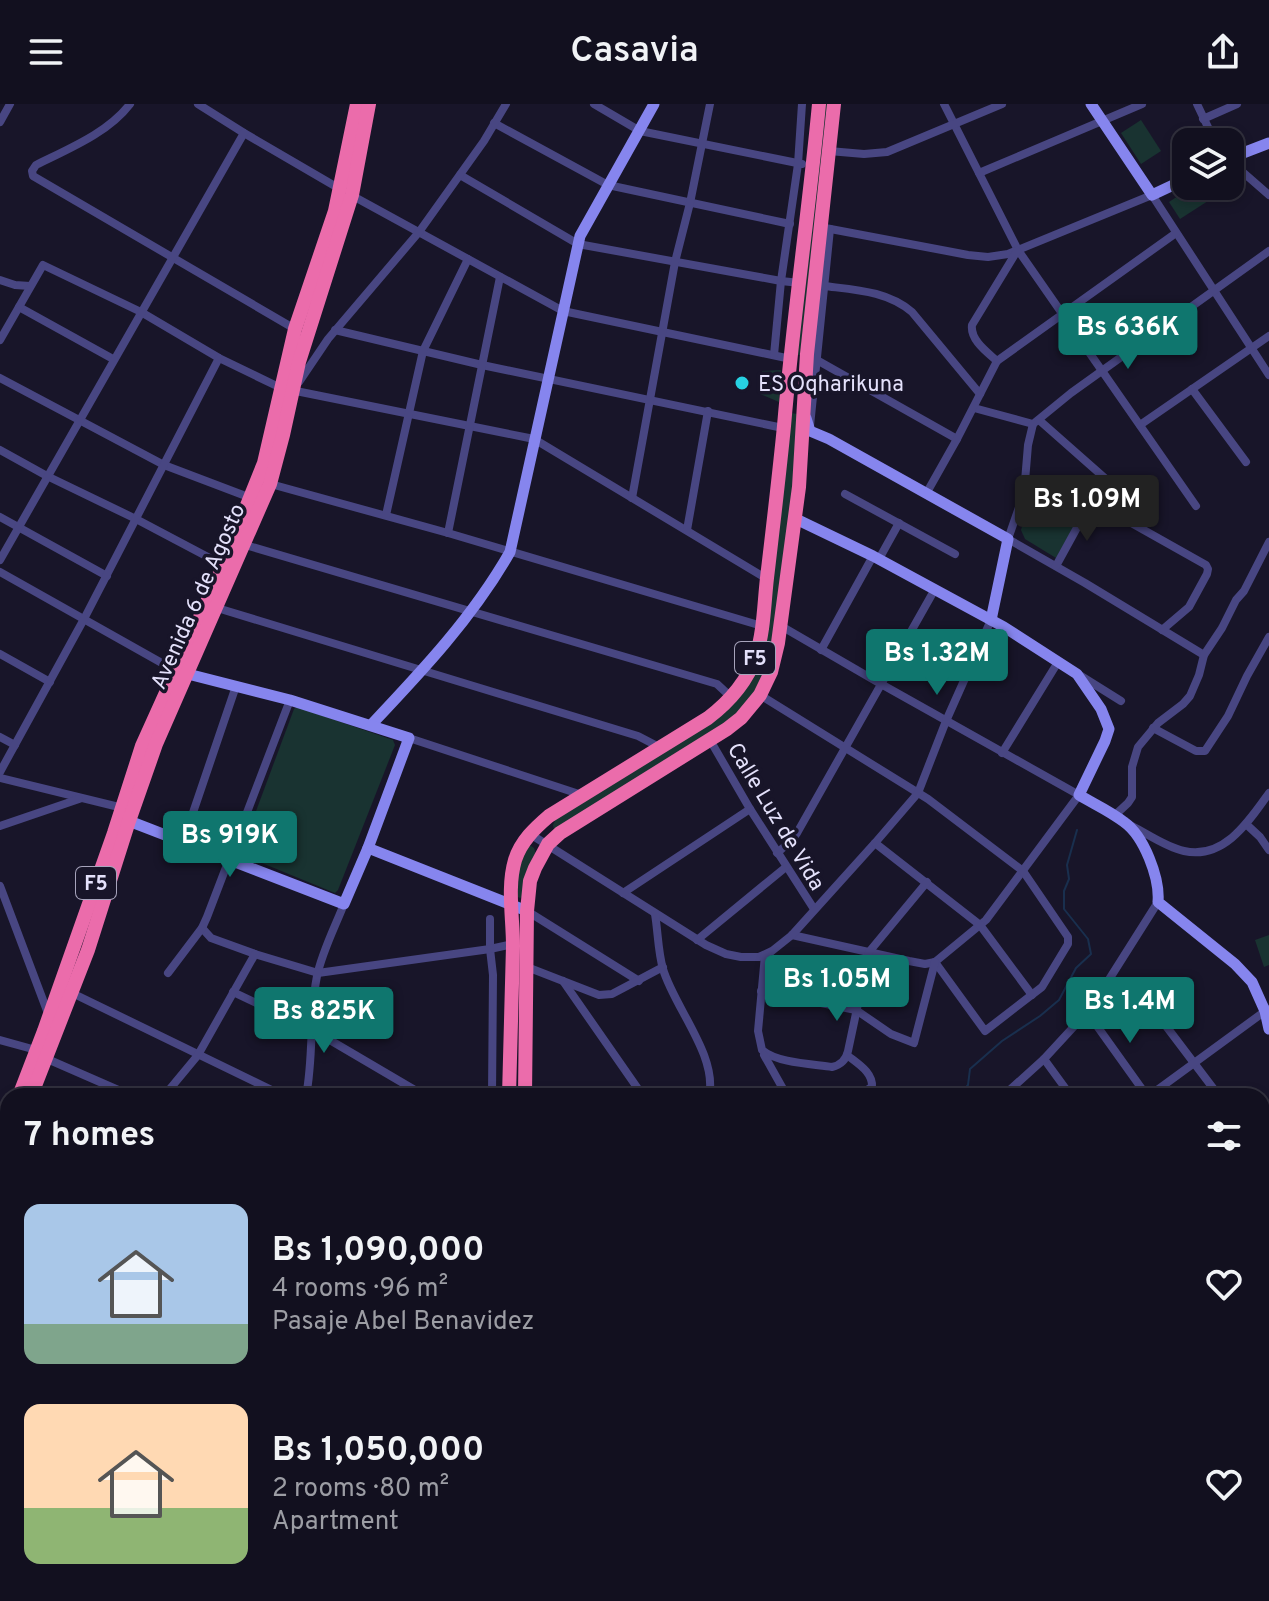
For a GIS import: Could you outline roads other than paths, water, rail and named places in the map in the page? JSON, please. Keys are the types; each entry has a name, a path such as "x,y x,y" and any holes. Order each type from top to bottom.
{"highway":[{"name":"Avenida 6 de Agosto","path":"33,1088 49,1017 182,672 264,482 287,390 295,329 335,211 346,192 357,104"},
{"name":"Avenida 6 de Agosto","path":"287,390 299,362 369,104"},
{"name":"F5","path":"510,1088 511,880 516,858 530,834 549,816 708,718 732,698 752,667 762,626 777,499 800,283 806,164 819,104"},
{"name":"F5","path":"525,1088 527,911 530,881 548,844 574,823 741,718 760,695 771,672 781,626 796,519 804,437 805,376 812,357 834,104"},
{"path":"790,366 805,376"},
{"path":"785,407 804,410"},
{"name":"Avenida 6 de Agosto","path":"211,606 223,565 239,543 251,498 264,482"},
{"name":"Avenida 6 de Agosto","path":"23,1088 72,993 128,813"}],"street":[{"path":"0,122 10,104"},
{"path":"130,104 109,124 36,165 33,176 295,329"},
{"path":"198,104 346,192 563,311 774,355 790,366"},
{"path":"287,390 419,232 506,104"},
{"path":"594,104 640,131 806,164"},
{"path":"371,725 423,670 471,612 510,552 580,236 654,104"},
{"path":"632,498 675,262 710,104"},
{"path":"774,355 790,224 806,164 802,104"},
{"path":"944,104 1018,250 1196,506"},
{"path":"829,151 887,152 1002,104"},
{"path":"1091,104 1269,375"},
{"path":"979,173 1142,104"},
{"path":"1197,104 1208,128"},
{"path":"1203,119 1237,104"},
{"path":"494,123 608,185 790,224"},
{"path":"0,560 244,133"},
{"path":"1244,154 1269,143"},
{"path":"1244,173 1269,195"},
{"path":"460,175 578,244 800,283"},
{"path":"810,431 812,357 824,286 825,228 988,257 1008,254 1172,186"},
{"path":"926,494 997,361 1176,233"},
{"path":"997,361 974,338 972,325 1018,250"},
{"path":"530,834 697,940 734,956 752,958 765,955 792,935 918,793 991,620 1008,539 1024,493 1028,445 1036,422 1102,370 1269,251"},
{"path":"386,515 423,351 468,259"},
{"path":"0,340 43,265 141,312 219,358 287,390 534,439 767,579"},
{"path":"448,533 500,277"},
{"path":"0,280 30,286"},
{"path":"824,286 878,293 903,304 980,394"},
{"path":"19,307 113,359"},
{"path":"335,330 482,365 783,428"},
{"path":"1140,425 1269,336"},
{"path":"812,357 957,439"},
{"path":"219,358 0,775 128,813 183,842 344,904"},
{"path":"0,378 164,465 251,498"},
{"path":"1192,389 1246,462"},
{"path":"974,408 1036,422 1107,480"},
{"path":"804,410 810,431"},
{"path":"687,530 708,411"},
{"path":"810,431 1056,566 1204,655"},
{"path":"0,450 223,565"},
{"path":"264,482 762,626"},
{"path":"845,494 955,554"},
{"path":"1056,566 1090,504 1094,502 1206,565 1208,569 1196,597 1162,630"},
{"path":"0,517 107,576"},
{"path":"796,519 876,557 991,620 1121,701"},
{"path":"821,650 899,523"},
{"path":"1114,816 1132,797 1134,757 1144,737 1190,696 1204,655 1244,591 1269,542"},
{"path":"239,543 717,684 732,698"},
{"path":"0,572 182,672 290,700 582,795"},
{"path":"777,853 797,833 935,589"},
{"path":"211,606 638,736 661,748"},
{"path":"781,626 1114,816 1182,851 1205,851 1228,841 1246,824 1269,793"},
{"path":"1153,728 1196,751 1205,751 1228,716 1269,637"},
{"path":"0,654 50,682"},
{"path":"1002,753 1058,662"},
{"path":"792,935 925,964 935,962 986,920 1079,795 1109,729 1101,709 1077,674"},
{"path":"183,842 236,686"},
{"path":"760,695 918,793 1023,871 1068,937 1068,944 1042,987 985,1031 935,962"},
{"path":"168,973 202,928 290,700"},
{"path":"0,737 15,745"},
{"path":"308,1088 318,973 409,738"},
{"name":"Calle Luz de Vida","path":"710,740 814,909"},
{"path":"0,826 81,798"},
{"path":"623,893 750,809"},
{"path":"1012,1088 1044,1059 1087,1012 1158,902 1159,892 1150,856 1127,823"},
{"path":"1246,824 1269,850"},
{"path":"875,843 980,925 1032,995"},
{"path":"368,848 527,911 639,981"},
{"path":"697,940 786,867"},
{"path":"762,1050 781,1059 832,1067 842,1063 847,1055 869,952 927,882"},
{"path":"0,886 49,1017"},
{"path":"1158,902 1235,964 1252,982 1267,1009 1269,1029"},
{"path":"655,914 663,967 670,989 702,1052 709,1075 709,1088"},
{"path":"490,919 492,1088"},
{"path":"202,928 211,938 318,973 513,944"},
{"path":"171,1088 198,1055 255,954"},
{"path":"765,955 758,1031 762,1050 783,1088"},
{"path":"761,991 856,1010 891,1034 914,1043 935,962"},
{"path":"527,967 599,995 612,994 663,967"},
{"path":"562,981 637,1088"},
{"path":"1108,981 1166,1026 1213,1088"},
{"path":"233,992 311,1029 411,1088"},
{"path":"72,993 267,1088"},
{"path":"1159,1088 1267,1009"},
{"path":"1087,1012 1142,1088"},
{"path":"0,1040 41,1054 115,1088"},
{"path":"847,1055 873,1079 870,1088"},
{"path":"1044,1059 1065,1088"}],"waterway":[{"path":"966,1088 970,1069 1002,1041 1059,1000 1076,968 1091,954 1088,939 1064,909 1064,891 1069,879 1067,865 1077,830"}],"place":[{"name":"ES Oqharikuna","path":"742,383"}]}
